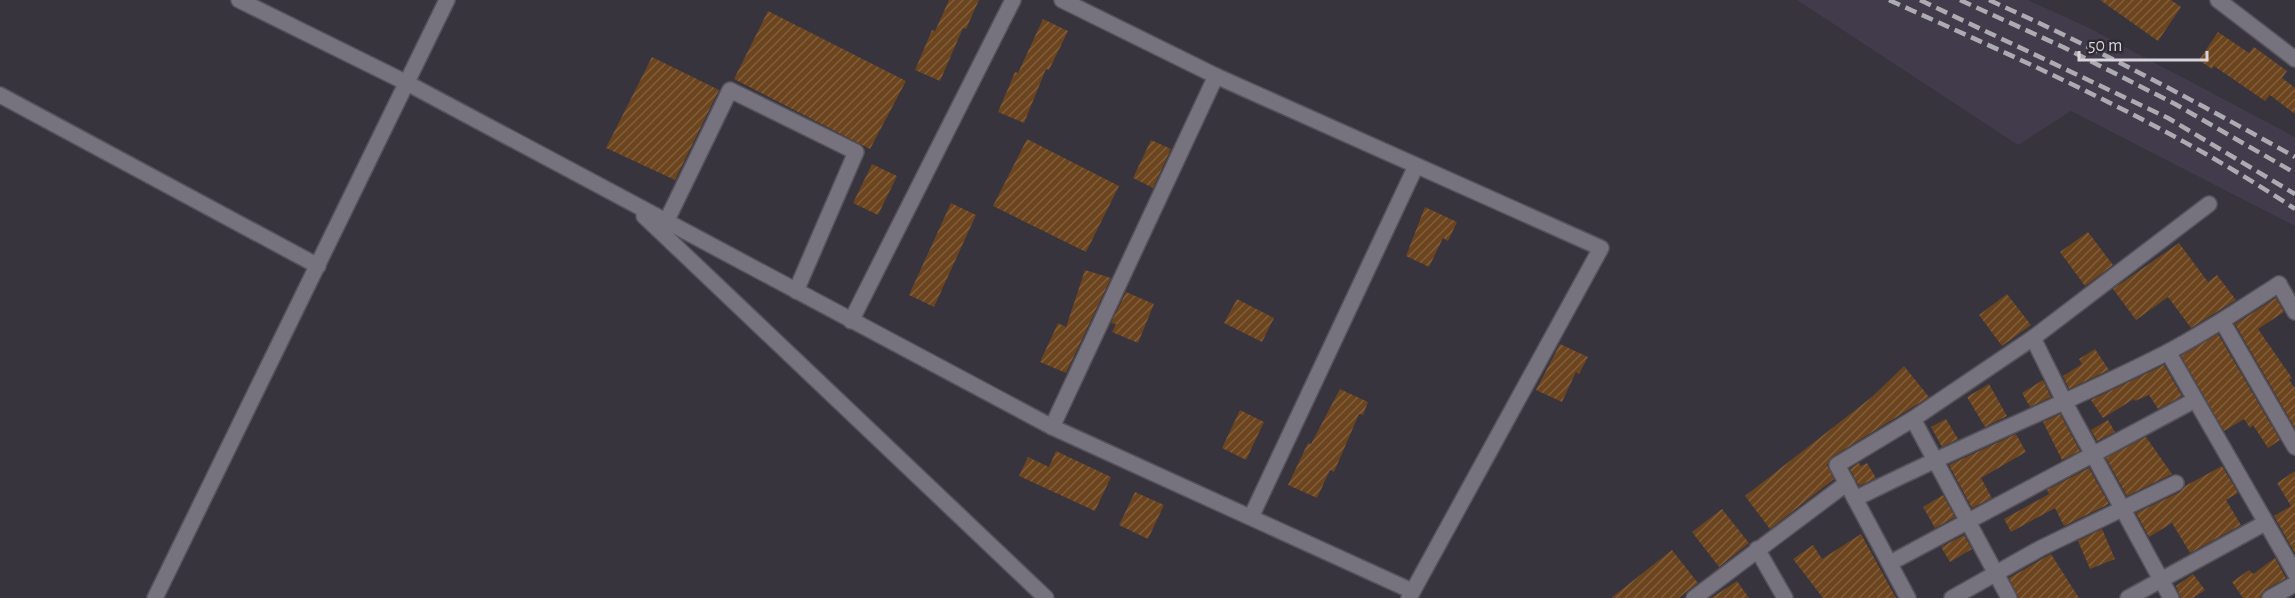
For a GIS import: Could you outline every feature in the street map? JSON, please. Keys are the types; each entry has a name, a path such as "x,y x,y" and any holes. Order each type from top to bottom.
{"street":[{"path":"239,0 407,83 1052,427 1410,594 1601,248 1216,76 1062,0"},
{"path":"155,598 447,0"},
{"path":"851,321 1013,0"},
{"path":"2218,0 2295,59"},
{"path":"1052,427 1216,76"},
{"path":"666,222 730,90 856,152 796,291"},
{"path":"0,94 318,266"},
{"path":"1251,518 1416,166"},
{"path":"629,202 1046,598"},
{"path":"1908,598 1837,465 1913,419 2033,338 2209,204"},
{"path":"2279,284 2295,292"},
{"path":"2279,284 2295,312"},
{"path":"1855,499 1934,459 2065,403 2168,352 2279,284"},
{"path":"2222,321 2295,447"},
{"path":"2033,338 2065,403 2171,598"},
{"path":"2168,352 2295,573"},
{"path":"1890,563 2092,453 2195,400"},
{"path":"1913,419 2009,598"},
{"path":"1694,598 1847,483"},
{"path":"1952,598 2042,548 2176,483"},
{"path":"2128,598 2265,523"},
{"path":"1757,549 1785,598"},
{"path":"2270,598 2295,584"}],"shaded area":[{"path":"1797,0 2028,0 2089,28 2295,137 2295,226 2071,111 2018,145"}],"building":[{"path":"949,0 979,0 966,29 963,28 940,81 915,70 932,30 935,31"},
{"path":"2100,0 2171,0 2181,7 2158,41"},
{"path":"768,11 906,81 870,149 734,79"},
{"path":"1043,19 1068,31 1049,70 1046,69 1024,123 998,112 1015,72 1018,73"},
{"path":"2218,32 2249,53 2254,47 2287,71 2282,78 2295,88 2295,114 2270,95 2265,101 2214,66 2212,69 2199,60"},
{"path":"652,57 719,90 675,180 606,148"},
{"path":"1027,139 1119,186 1086,252 993,206"},
{"path":"1151,140 1171,149 1153,188 1133,178"},
{"path":"872,164 897,176 878,215 853,203"},
{"path":"951,203 976,215 934,307 909,295"},
{"path":"1425,207 1457,222 1448,241 1443,238 1429,267 1406,256"},
{"path":"2088,232 2113,265 2085,286 2060,252"},
{"path":"2179,243 2208,282 2217,275 2236,300 2191,328 2168,297 2136,320 2113,289"},
{"path":"1085,270 1111,278 1066,373 1040,362 1058,323 1066,327"},
{"path":"1126,292 1154,304 1138,343 1112,332 1116,324 1111,323"},
{"path":"2007,294 2031,325 2002,346 1979,315"},
{"path":"2276,298 2284,312 2258,329 2292,378 2289,380 2295,388 2295,428 2235,324"},
{"path":"1237,299 1274,318 1262,342 1224,323"},
{"path":"2218,334 2280,440 2268,448 2253,425 2250,428 2244,419 2224,431 2181,356"},
{"path":"1560,344 1588,357 1579,374 1576,372 1562,402 1536,390"},
{"path":"2095,349 2109,370 2069,389 2063,376 2082,364 2079,359"},
{"path":"2164,365 2182,396 2158,409 2149,395 2135,401 2134,399 2103,418 2091,400"},
{"path":"1904,366 1929,397 1832,457 1827,465 1834,479 1770,529 1745,496 1872,397"},
{"path":"2043,380 2051,397 2030,407 2022,393"},
{"path":"1989,384 2007,416 1985,427 1967,397"},
{"path":"1340,389 1368,402 1363,415 1359,414 1334,472 1330,470 1317,498 1288,485 1308,443 1311,444"},
{"path":"1240,410 1264,422 1246,460 1222,448"},
{"path":"2060,414 2080,451 2062,460 2043,422"},
{"path":"1946,419 1958,439 1942,447 1931,427"},
{"path":"2108,420 2115,432 2097,441 2091,430"},
{"path":"2016,434 2026,452 1981,478 1992,498 1972,508 1949,465"},
{"path":"2146,437 2172,474 2127,496 2106,458"},
{"path":"1056,451 1111,477 1095,511 1019,476 1028,457 1049,467"},
{"path":"1859,463 1861,466 1867,463 1876,478 1859,486 1850,469"},
{"path":"2222,466 2238,493 2226,500 2241,525 2190,553 2172,523 2149,537 2136,513 2180,492 2185,486"},
{"path":"2089,468 2109,504 2064,526 2055,508 2011,532 2004,519 2049,494 2047,490"},
{"path":"2295,471 2295,553 2274,516 2291,506 2277,483"},
{"path":"1135,492 1164,505 1148,539 1119,525"},
{"path":"1943,495 1955,517 1935,528 1923,507"},
{"path":"1722,509 1749,543 1719,567 1692,532"},
{"path":"2102,529 2115,559 2090,569 2078,541"},
{"path":"1861,534 1896,598 1823,598 1793,559 1813,545 1822,559"},
{"path":"1964,535 1972,549 1950,562 1941,547"},
{"path":"1672,550 1698,583 1679,598 1611,598"},
{"path":"2051,554 2079,598 2019,598 2009,578"},
{"path":"2275,558 2286,578 2265,590 2260,598 2243,598 2232,582 2249,570 2253,574"},
{"path":"2193,574 2205,590 2193,598 2181,598 2176,586"},
{"path":"1737,581 1749,598 1711,598"}],"railway":[{"path":"1889,0 2045,71 2147,122 2198,149 2295,209"},
{"path":"1920,0 2168,118 2295,194"},
{"path":"1960,0 2063,47 2175,104 2295,173"},
{"path":"1989,0 2144,75 2295,157"}]}
